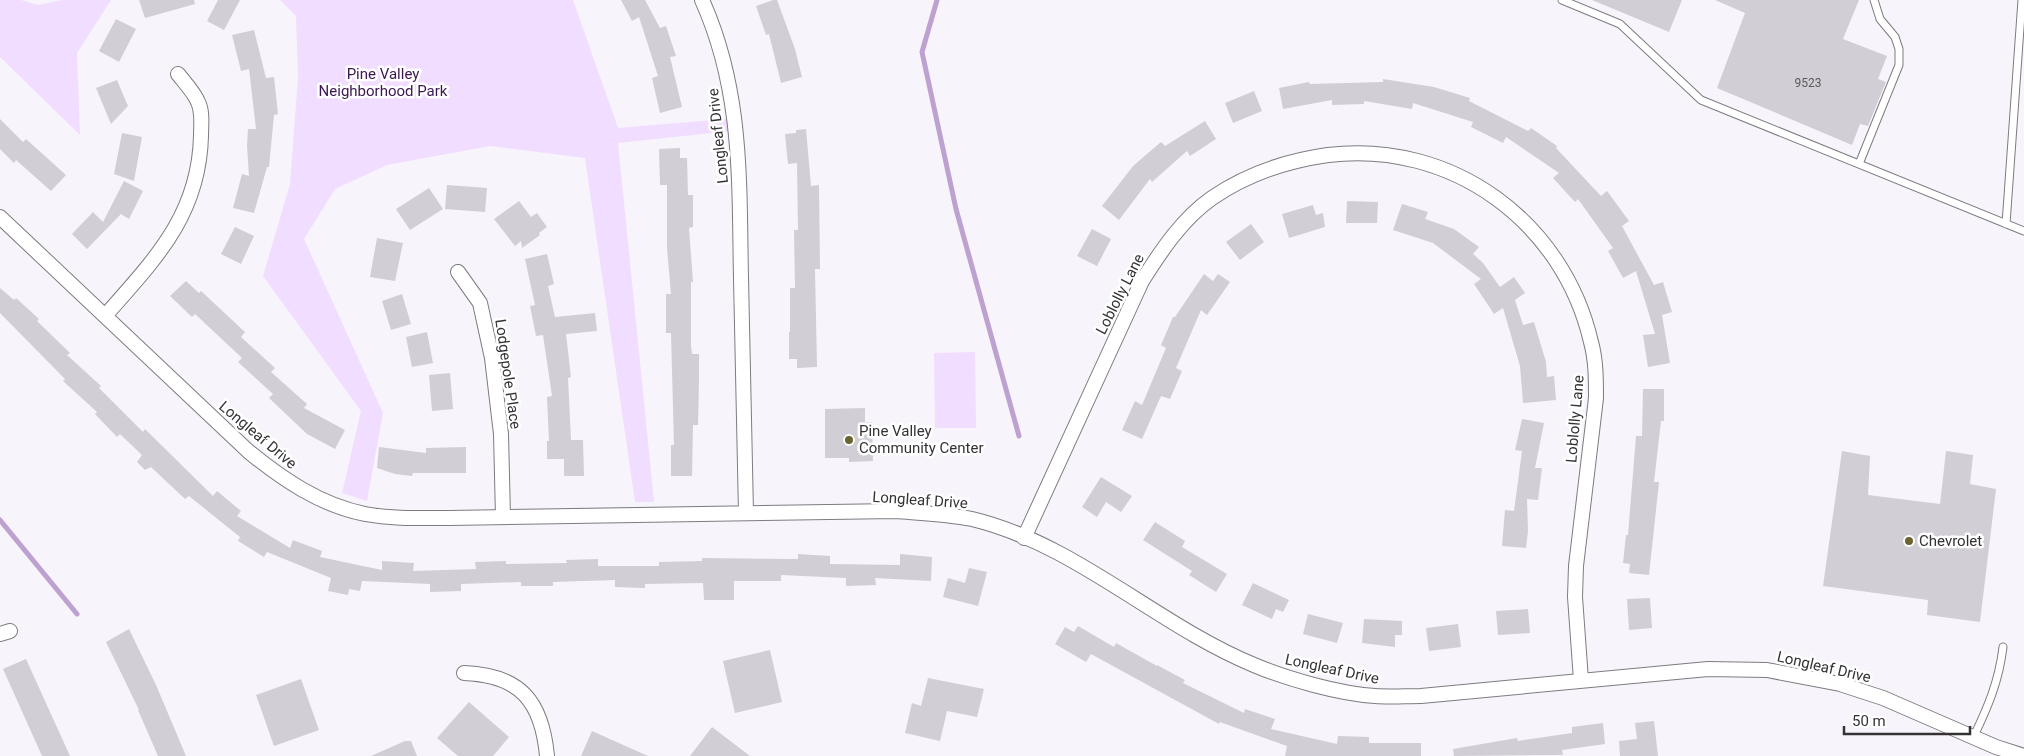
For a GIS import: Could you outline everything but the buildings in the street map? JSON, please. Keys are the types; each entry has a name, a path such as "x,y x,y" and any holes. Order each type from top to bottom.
{"street":[{"name":"Longleaf Drive","path":"702,0 715,33 729,80 739,153 746,513"},
{"path":"105,316 170,238 192,193 198,166 201,118 198,102 178,74"},
{"name":"Loblolly Lane","path":"1024,538 1142,281 1160,252 1182,225 1210,199 1237,182 1282,164 1347,153 1380,154 1412,159 1444,169 1476,184 1504,203 1528,225 1554,255 1580,304 1592,342 1596,372 1596,398 1576,566 1575,597 1581,680"},
{"name":"Longleaf Drive","path":"0,217 248,451 275,474 306,492 338,506 364,514 429,518 896,511 939,514 971,519 1024,538 1068,559 1209,644 1253,665 1295,680 1373,696 1421,696 1708,669 1767,670 1840,684 1884,698 1996,748 2024,756"},
{"name":"Lodgepole Place","path":"458,272 480,303 492,358 501,434 503,518"},
{"path":"464,673 493,676 511,683 526,695 538,715 545,736 547,756"}],"lane":[{"path":"1562,0 1620,24 1701,100 2024,231"},
{"path":"1859,164 1899,65 1899,49 1895,37 1880,20 1874,0"},
{"path":"2006,224 2022,0"},
{"path":"1973,738 1988,707 2000,673 2003,647"}],"green space":[{"path":"0,0 21,0 38,5 62,0 111,0 77,53 80,135 0,57"},
{"name":"Pine Valley Neighborhood Park","path":"280,0 573,0 618,128 726,119 730,131 618,143 654,502 635,502 585,158 490,146 387,165 335,189 304,239 383,413 367,501 342,493 361,411 263,276 290,184 298,77 296,16"},
{"path":"975,352 976,428 935,428 934,353"}],"waterway":[{"path":"937,0 922,52 956,209 1019,436"},
{"path":"0,520 77,614"}],"place":[{"name":"Pine Valley Community Center","path":"849,440"},
{"name":"Chevrolet","path":"1909,541"}]}
